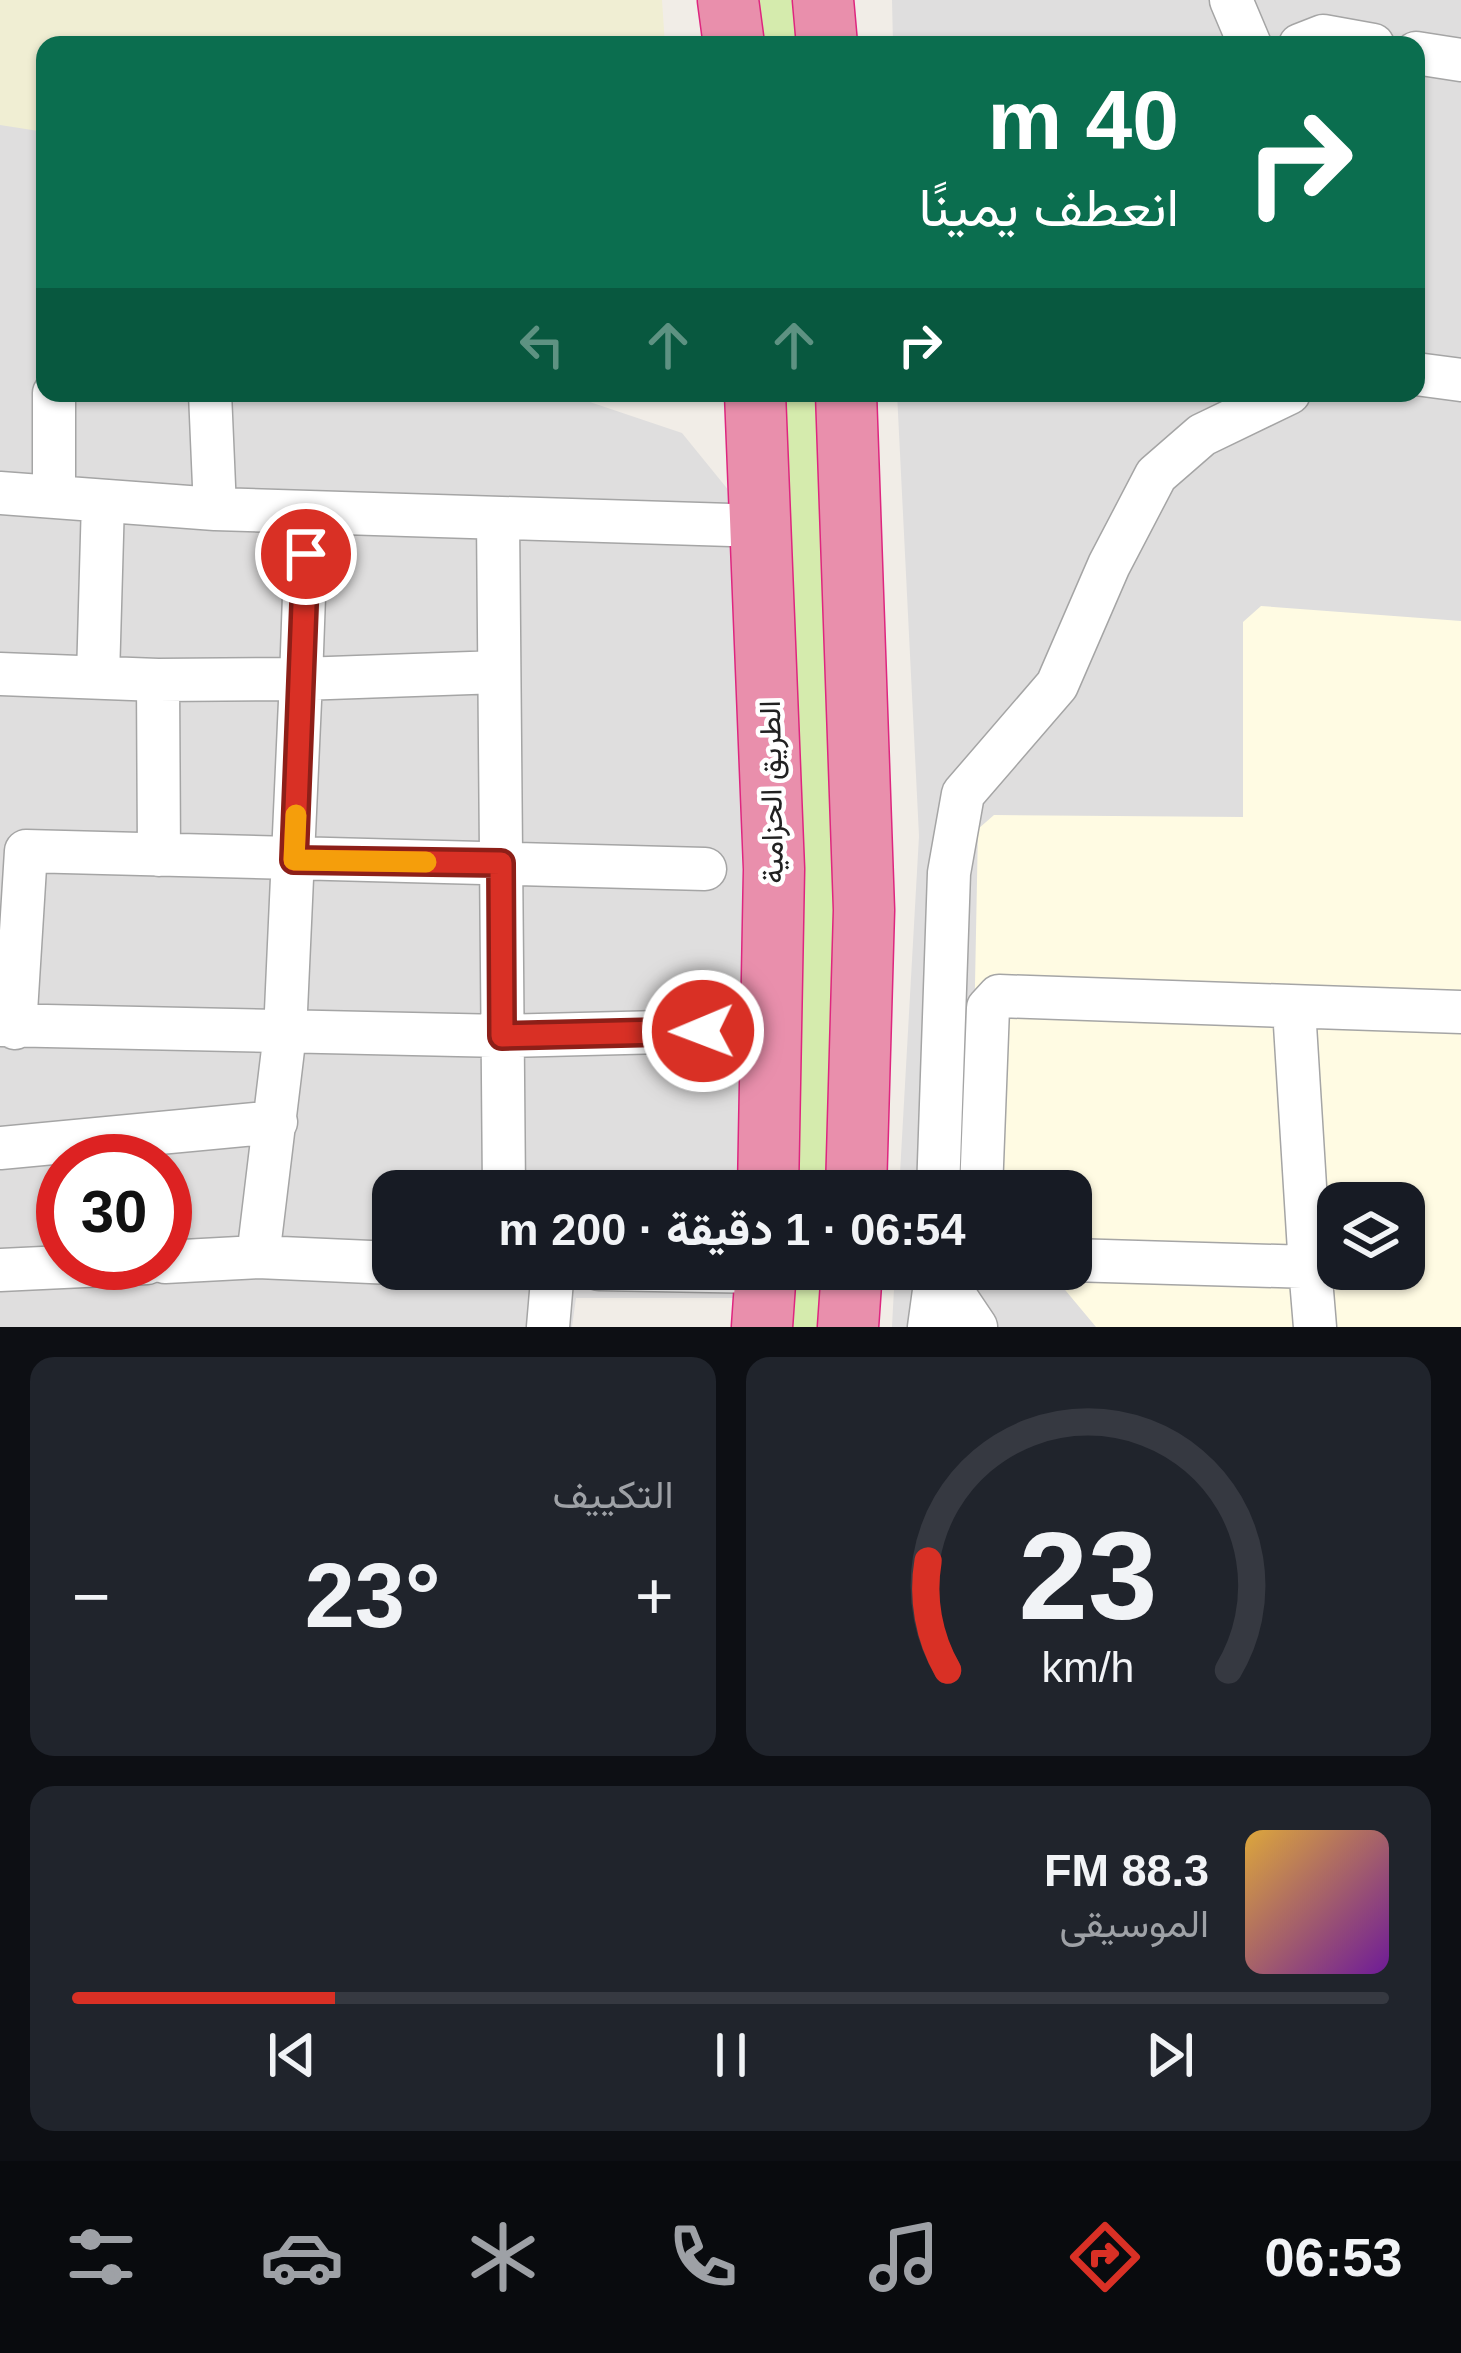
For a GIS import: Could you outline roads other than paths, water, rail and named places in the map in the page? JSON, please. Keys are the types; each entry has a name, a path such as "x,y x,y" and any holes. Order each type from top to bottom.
{"highway":[{"path":"728,0 733,36"},
{"path":"823,0 826,36"},
{"name":"الطريق الحزامية","path":"756,402 774,869 768,1170"},
{"path":"846,402 864,910 857,1170"},
{"path":"848,1327 851,1290"}],"street":[{"path":"1231,0 1246,36"},
{"path":"1425,54 1461,60"},
{"path":"1425,375 1461,380"},
{"path":"54,402 54,497"},
{"path":"210,402 214,509"},
{"path":"939,1170 949,873 963,794 1057,685 1109,565 1156,475 1202,435 1270,402"},
{"path":"0,493 214,509 763,526"},
{"path":"98,677 103,501"},
{"path":"258,1257 285,1033 308,513"},
{"path":"498,518 504,1170"},
{"path":"0,674 158,680 499,672"},
{"path":"158,680 159,856"},
{"path":"703,1031 502,1036 7,1027 10,937 26,851 705,869"},
{"path":"982,1170 988,1008 999,996 1461,1012"},
{"path":"1294,1009 1315,1327"},
{"path":"0,1148 276,1122"},
{"path":"192,1261 258,1257 372,1262"},
{"path":"1092,1261 1310,1267"},
{"path":"0,1270 36,1268"},
{"path":"548,1327 551,1290"},
{"path":"928,1327 934,1290"},
{"path":"951,1290 976,1327"}]}
